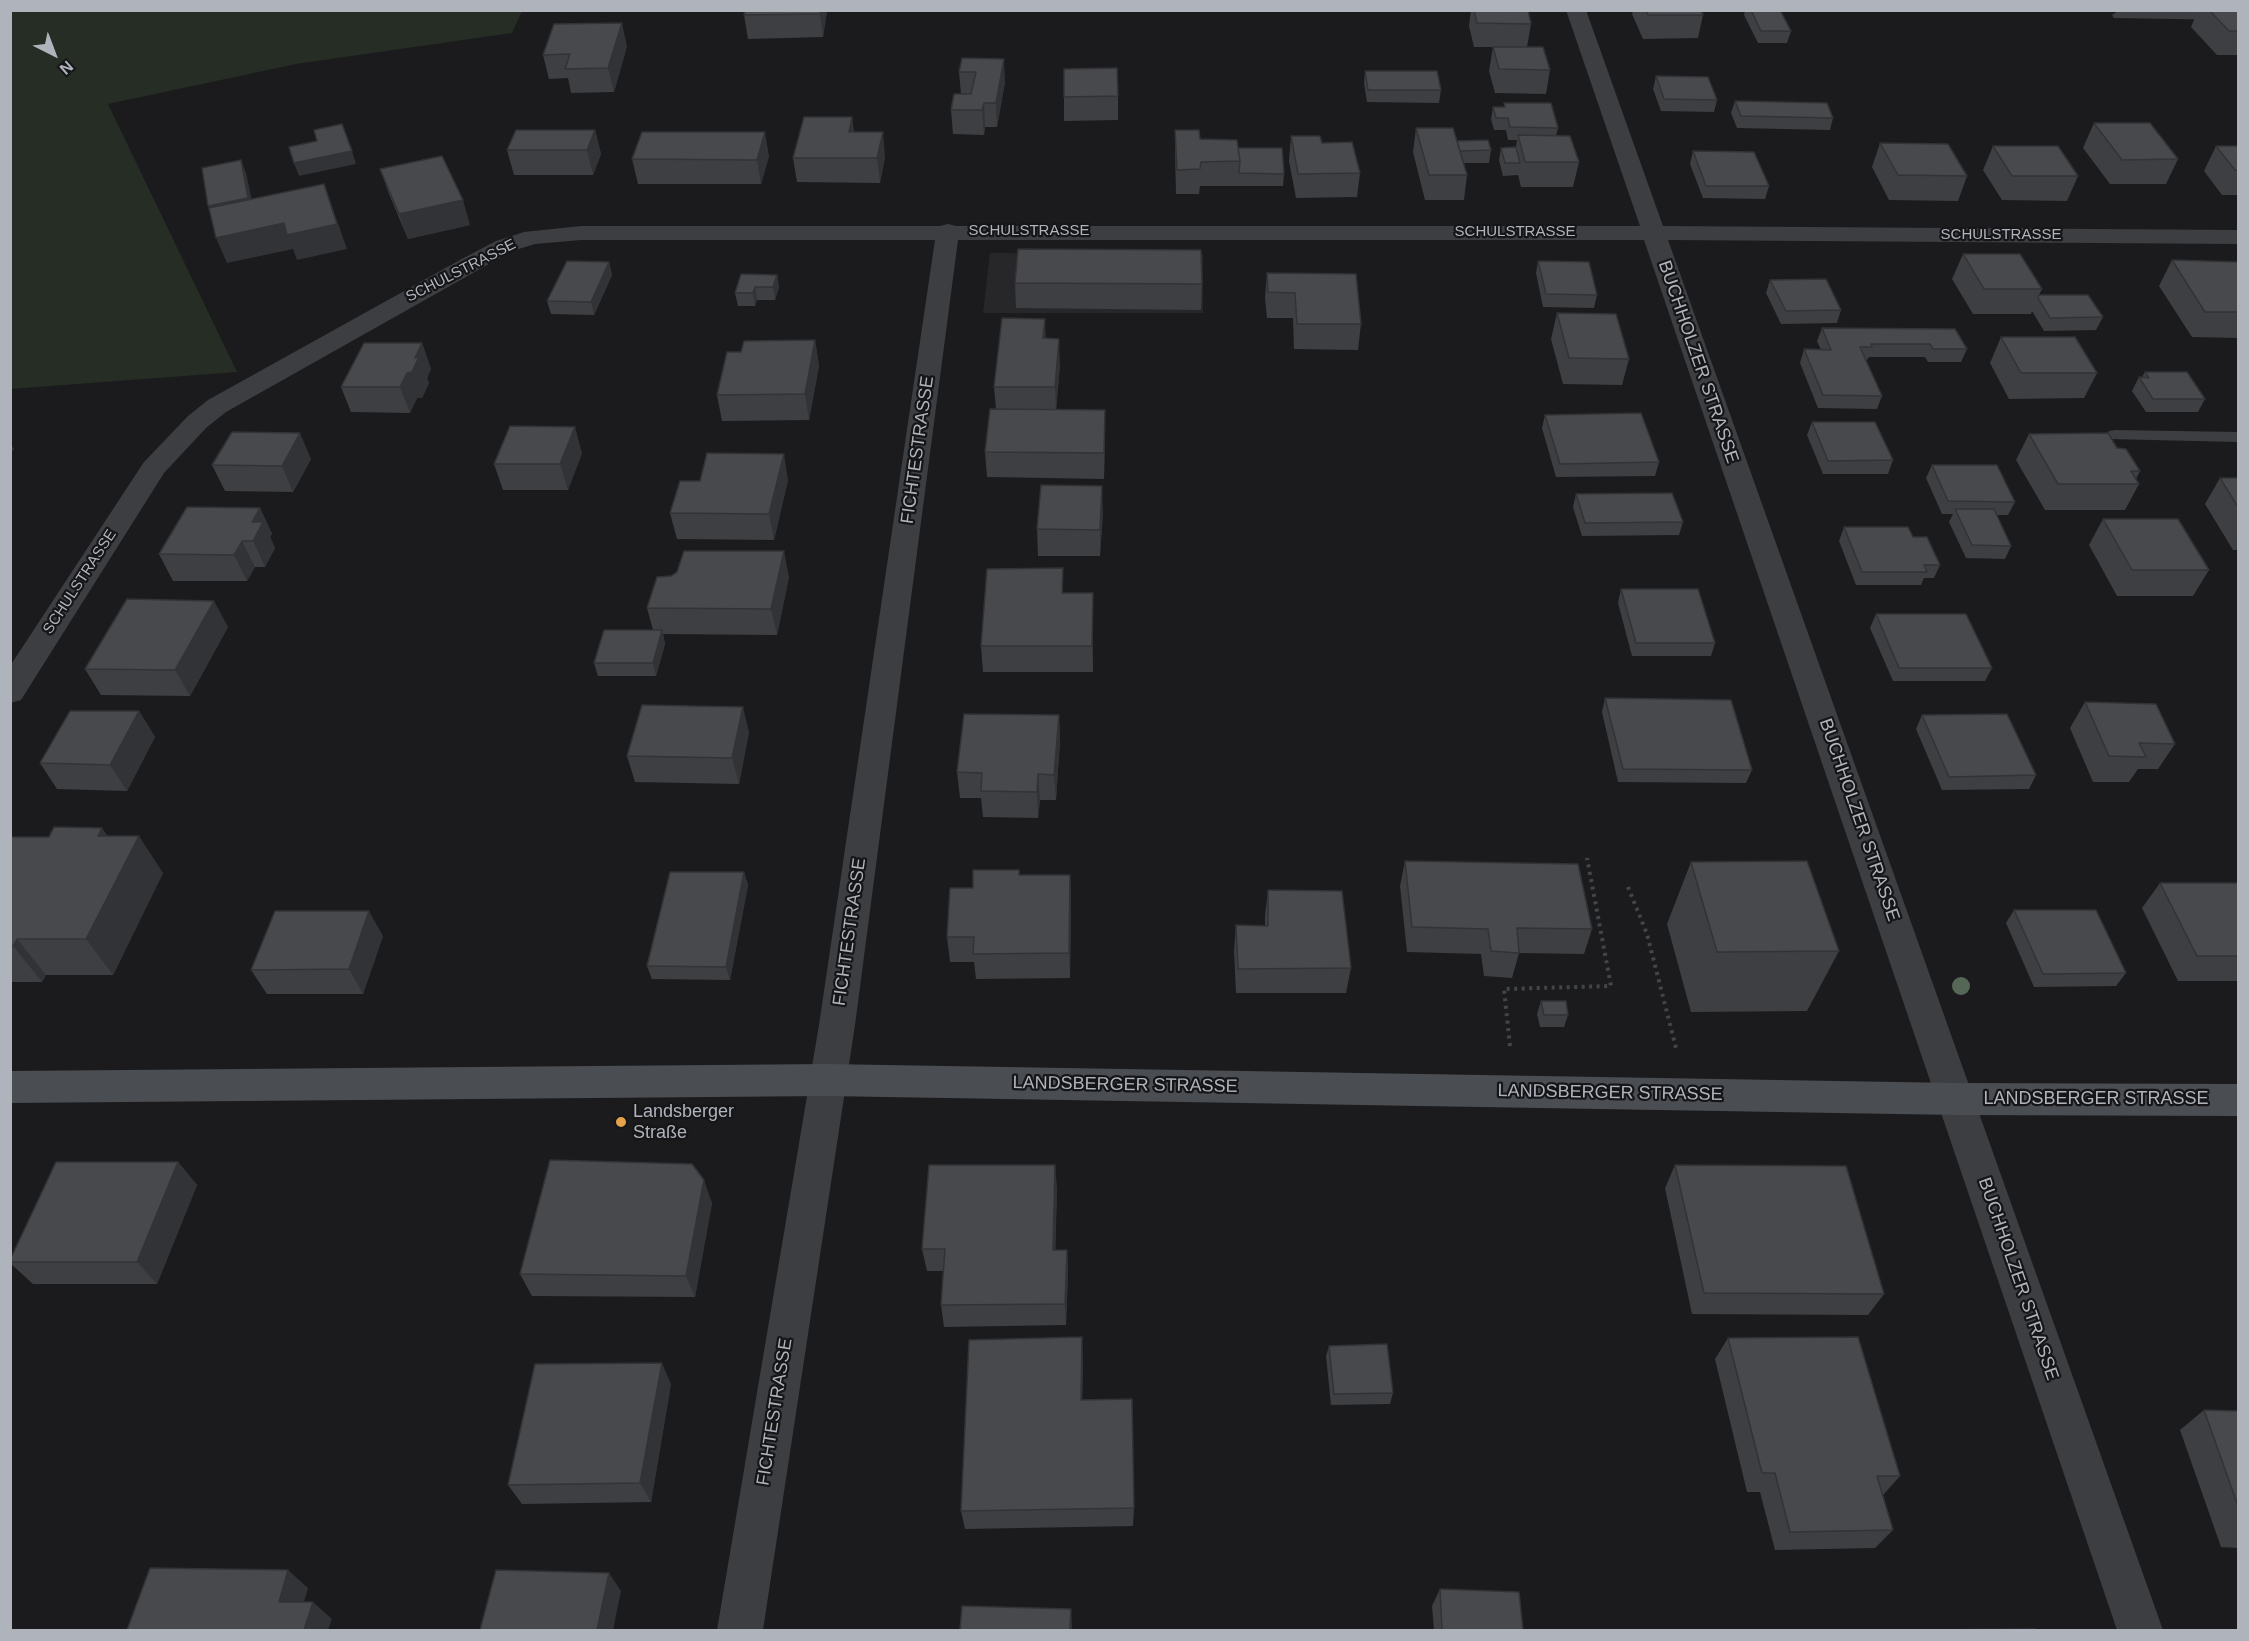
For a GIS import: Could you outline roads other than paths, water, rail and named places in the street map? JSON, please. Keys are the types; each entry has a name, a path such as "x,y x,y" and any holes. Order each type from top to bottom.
{"main road":[{"name":"LANDSBERGER STRASSE","path":"10,1087 827,1080 1956,1099 2238,1100"}],"street":[{"name":"BUCHHOLZER STRASSE","path":"1576,10 2140,1630"},
{"name":"SCHULSTRASSE","path":"10,692 154,468 197,422 217,405 504,246 532,237 581,233 948,231 2238,237"},
{"name":"FICHTESTRASSE","path":"740,1630 838,1013 948,231"}],"lane":[{"path":"2118,15 2238,16"},
{"path":"2115,435 2238,437"}],"place":[{"name":"Landsberger Straße","path":"621,1122"}]}
